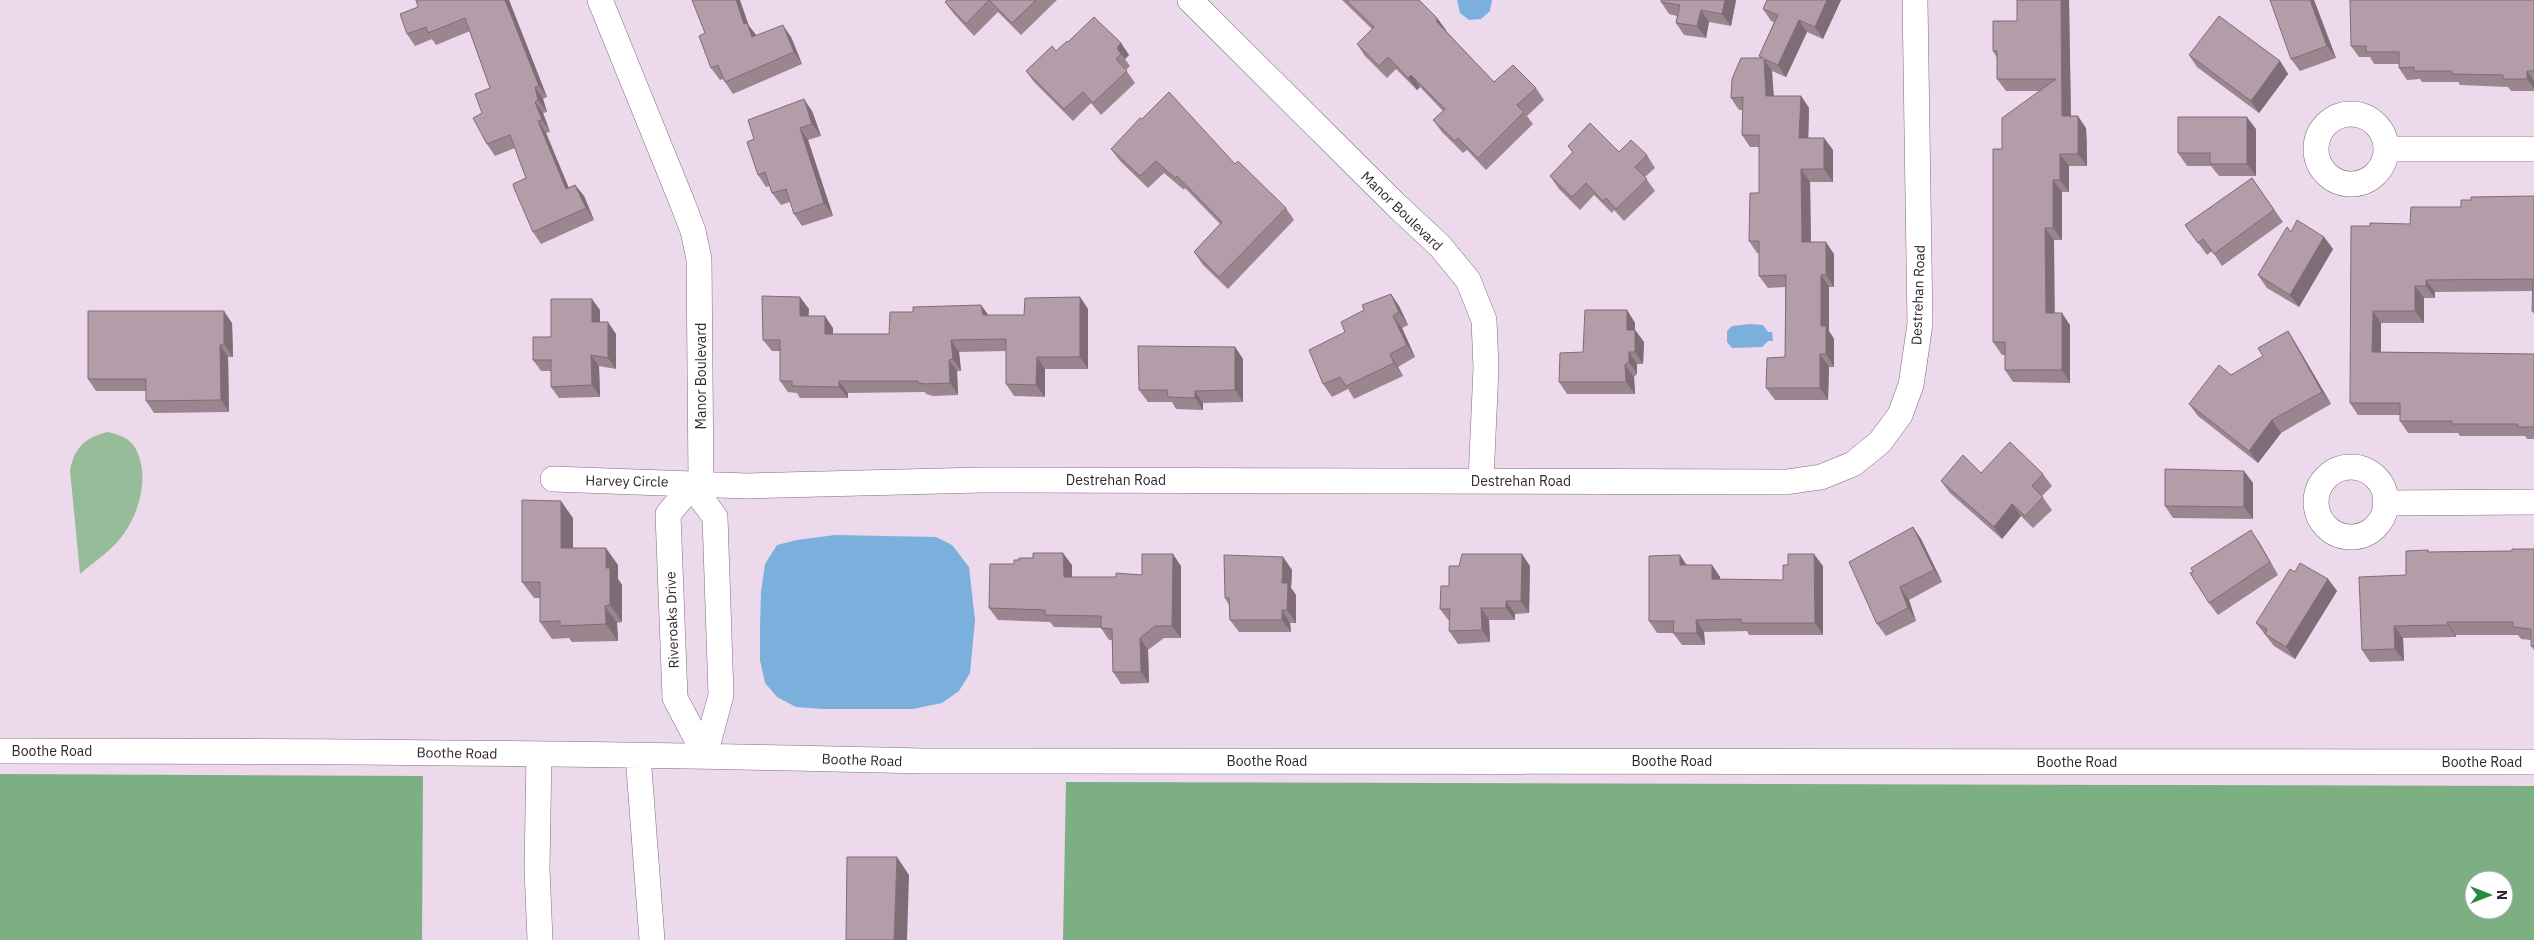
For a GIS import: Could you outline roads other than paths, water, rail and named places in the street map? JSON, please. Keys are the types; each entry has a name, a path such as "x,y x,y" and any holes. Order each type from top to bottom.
{"street":[{"name":"Manor Boulevard","path":"600,0 682,202 693,231 699,259 697,484"},
{"name":"Manor Boulevard","path":"1190,0 1396,205 1440,246 1468,280 1484,320 1486,368 1481,480"},
{"name":"Destrehan Road","path":"697,484 747,486 981,480 1786,482 1829,474 1852,464 1880,442 1900,415 1911,385 1920,324 1915,0"},
{"path":"2386,150 2534,149"},
{"name":"Harvey Circle","path":"553,479 697,484"},
{"name":"Riveroaks Drive","path":"697,484 668,514 675,698 705,755"},
{"path":"697,484 715,517 721,695 705,755"},
{"path":"2385,503 2534,502"},
{"name":"Boothe Road","path":"0,751 638,754 921,761 2534,762"},
{"path":"539,754 538,868 540,940"},
{"path":"638,754 652,940"}],"water":[{"path":"1457,0 1492,0 1490,11 1481,19 1469,20 1460,13"},
{"path":"1763,325 1768,332 1772,332 1773,341 1768,341 1762,347 1732,348 1727,342 1727,331 1732,326"},
{"path":"835,535 936,537 952,545 969,567 975,620 970,673 959,691 942,703 913,709 822,709 796,707 777,697 765,683 760,660 760,628 761,592 765,564 777,545 797,540"}]}
